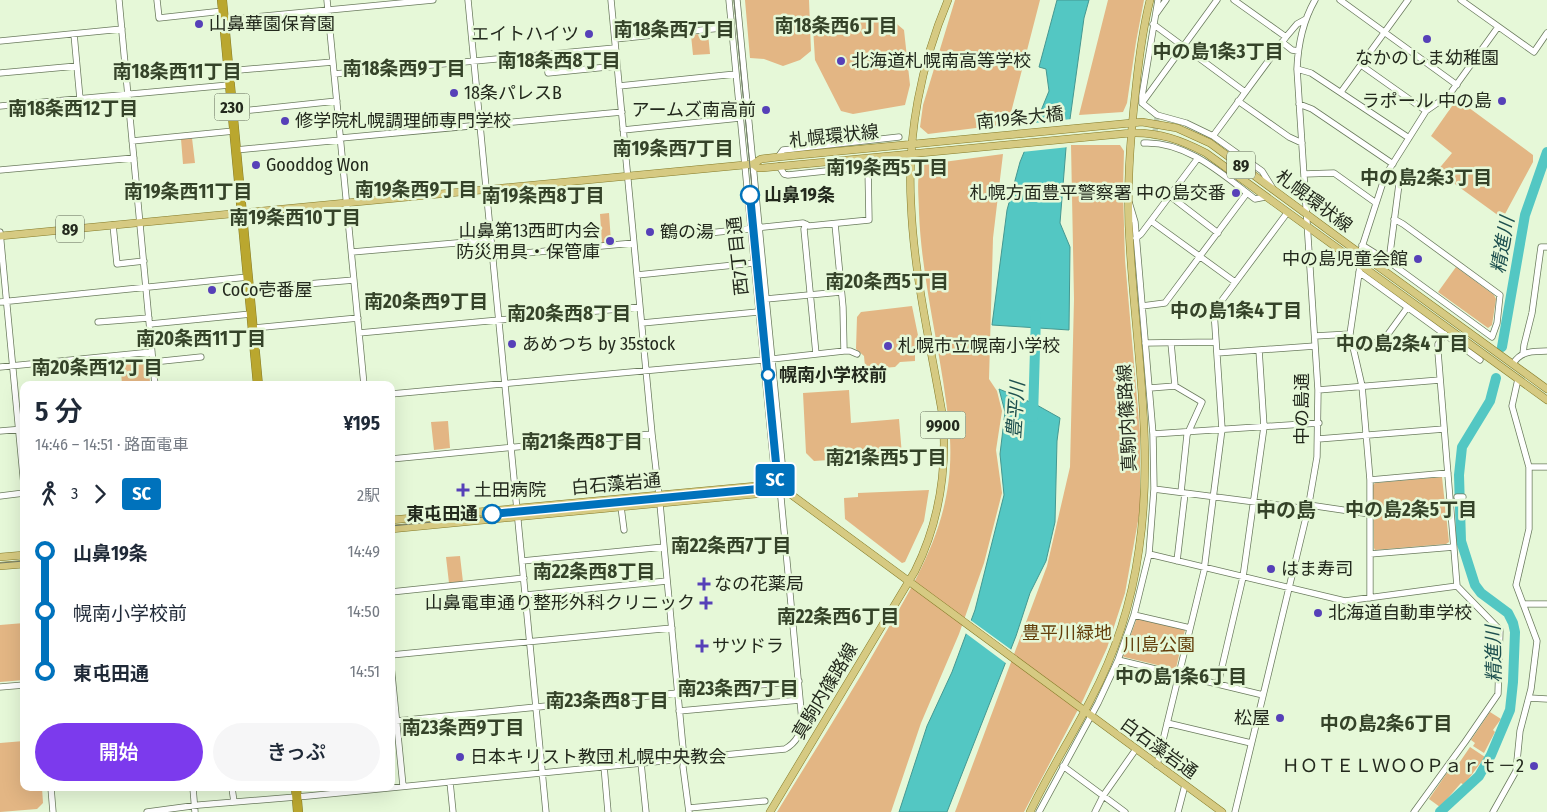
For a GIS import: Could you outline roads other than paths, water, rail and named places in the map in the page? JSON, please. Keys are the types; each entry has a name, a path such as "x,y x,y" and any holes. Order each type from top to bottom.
{"highway":[{"name":"230","path":"222,0 258,381"},
{"path":"296,792 298,812"}],"main road":[{"name":"真駒内篠路線","path":"770,812 911,584 936,518 944,461 942,418 914,245 911,203 916,154 916,112 923,76 948,0"},
{"name":"真駒内篠路線","path":"1030,812 1085,711 1109,660 1125,612 1136,565 1143,518 1146,455 1130,248 1127,134 1150,0"},
{"name":"札幌環状線","path":"1128,122 1158,124 1177,128 1210,142 1547,389"},
{"name":"南19条大橋","path":"916,143 1128,122"},
{"name":"札幌環状線","path":"1127,134 1152,133 1174,138 1206,153 1308,228 1359,269 1373,273 1547,400"},
{"name":"南19条大橋","path":"916,154 1127,134"},
{"name":"札幌環状線","path":"0,235 242,214 744,165 753,164 761,159 916,143"},
{"name":"札幌環状線","path":"753,164 758,168 762,168 916,154"},
{"path":"770,479 778,487 911,584"},
{"name":"白石藻岩通","path":"395,520 756,486 766,483 770,479"},
{"name":"白石藻岩通","path":"395,529 766,494 778,487"},
{"path":"0,558 20,556"},
{"path":"0,566 20,564"},
{"name":"白石藻岩通","path":"911,584 1222,812"}],"street":[{"path":"119,0 155,381"},
{"path":"157,0 159,18 328,10 433,0"},
{"path":"327,0 364,381"},
{"path":"468,0 546,812"},
{"path":"611,0 672,628 684,758 683,767 689,810 765,801"},
{"name":"西7丁目通","path":"729,0 774,467 770,479"},
{"name":"西7丁目通","path":"395,786 788,747 797,738 801,729 799,681 781,498 778,487 783,478 783,472 737,0"},
{"path":"1142,103 1158,0"},
{"path":"1155,16 1166,0"},
{"path":"1142,103 1217,0"},
{"path":"1234,0 1284,40 1292,50 1298,50"},
{"name":"中の島通","path":"1235,812 1308,507 1318,439 1318,390 1298,68 1298,50 1306,19 1315,0"},
{"path":"1340,0 1457,84"},
{"path":"1341,92 1408,0"},
{"path":"1461,0 1534,52 1547,33"},
{"path":"1469,6 1473,0"},
{"path":"1213,136 1284,40 1297,24 1306,19"},
{"path":"1153,24 1245,92"},
{"path":"615,39 731,27"},
{"path":"1360,253 1388,172 1426,111 1449,95 1498,27"},
{"path":"0,41 122,29"},
{"path":"74,34 80,99"},
{"path":"334,74 616,48"},
{"path":"546,54 548,73 617,66"},
{"path":"228,71 333,62"},
{"path":"1361,65 1426,111"},
{"path":"0,73 77,66"},
{"path":"1298,68 1311,73 1409,138"},
{"path":"619,86 736,74"},
{"path":"0,106 230,85"},
{"path":"232,112 337,101"},
{"path":"1238,101 1289,138 1302,143"},
{"path":"1142,103 1157,116 1186,123 1213,136 1262,171 1272,188"},
{"path":"1300,104 1312,109 1393,164"},
{"path":"236,150 622,112"},
{"path":"623,130 740,118"},
{"path":"132,141 234,131"},
{"path":"778,157 783,150 899,137"},
{"path":"1144,143 1154,141 1178,148 1198,158 1255,199 1265,197"},
{"path":"0,170 134,158"},
{"path":"1136,238 1198,158"},
{"path":"779,166 784,174 788,175 883,166 883,163"},
{"path":"699,234 803,223 809,226 869,220 868,167"},
{"path":"1388,172 1398,182 1388,261"},
{"path":"1304,174 1334,173 1376,203"},
{"path":"1142,306 1165,303 1247,193"},
{"path":"1170,196 1218,233"},
{"path":"1039,812 1063,766 1085,711 1118,660 1134,616 1149,554 1154,489 1153,434 1135,222 1128,198"},
{"path":"1157,765 1204,567 1222,429 1214,311 1286,213"},
{"path":"1362,246 1388,261 1492,337 1497,323 1500,294 1394,219"},
{"path":"1151,220 1235,282"},
{"path":"806,224 804,229 816,354"},
{"path":"835,224 844,351"},
{"path":"114,225 117,264 144,261"},
{"path":"0,235 3,302 20,422"},
{"path":"352,252 492,240"},
{"path":"493,256 634,243"},
{"path":"1523,354 1532,313 1541,247 1547,247"},
{"path":"1373,263 1378,254"},
{"path":"637,275 754,263"},
{"path":"1359,269 1407,308 1480,360"},
{"path":"1359,269 1350,334 1362,386 1370,480 1370,598"},
{"path":"3,302 248,277"},
{"path":"249,289 354,280"},
{"path":"766,298 841,292"},
{"path":"359,333 640,306"},
{"path":"1354,348 1383,341 1407,308"},
{"path":"642,323 758,312"},
{"path":"98,322 149,321 251,314"},
{"path":"252,328 358,318"},
{"path":"1315,336 1350,334"},
{"path":"1414,812 1498,694 1500,630 1457,586 1438,346 1445,334"},
{"path":"1145,343 1216,342"},
{"path":"1171,343 1175,386"},
{"path":"1217,352 1315,346"},
{"path":"1218,684 1243,577 1264,427 1259,350"},
{"path":"1513,364 1516,358 1523,354 1547,350"},
{"path":"395,394 844,351 857,354"},
{"path":"0,367 152,352"},
{"path":"153,362 201,358"},
{"path":"1493,812 1516,772 1520,731 1529,698 1537,641 1516,585 1529,529 1529,467 1512,406 1518,379"},
{"path":"1318,390 1440,380"},
{"path":"1150,388 1175,386 1202,402 1188,432 1177,561"},
{"path":"1153,434 1319,423"},
{"path":"0,431 20,429"},
{"path":"1318,439 1444,429"},
{"path":"395,459 652,434"},
{"path":"1529,467 1547,467"},
{"path":"1370,480 1448,473"},
{"path":"1154,489 1370,514"},
{"path":"0,496 20,494"},
{"path":"621,508 624,530"},
{"path":"522,561 664,547"},
{"path":"1370,554 1454,547"},
{"path":"1149,554 1346,601 1457,586"},
{"path":"395,592 524,578"},
{"path":"526,595 667,581"},
{"path":"1523,604 1547,604"},
{"path":"1134,616 1190,628"},
{"path":"395,656 672,628"},
{"path":"1118,660 1263,695"},
{"path":"396,721 799,681"},
{"path":"0,687 20,685"},
{"path":"1529,698 1547,700"},
{"path":"679,711 800,700"},
{"path":"395,710 403,786"},
{"path":"1167,723 1252,743"},
{"path":"1095,812 1103,796 1136,749"},
{"path":"641,763 646,812"},
{"path":"604,766 608,812"},
{"path":"1063,766 1125,812"},
{"path":"450,782 453,812"},
{"path":"1178,812 1185,785"},
{"path":"51,791 53,812"},
{"path":"193,791 195,809"},
{"path":"232,791 234,802"},
{"name":"西7丁目通","path":"147,812 195,809 296,792 314,791"}],"water":[{"path":"1057,0 1089,0 1084,18 1066,148 1060,223 1070,247 1069,330 992,325 1007,210 1020,162 1049,91 1046,69 1039,67"},
{"path":"999,389 1035,404 1060,418 1057,441 1055,522 1046,561 1030,593 1016,636 947,812 899,812 927,726 952,672 975,610 1004,495 1000,454 1005,412"}],"waterway":[{"name":"精進川","path":"1502,347 1525,215 1547,152"},
{"name":"豊平川","path":"1033,417 1036,315"},
{"name":"精進川","path":"1440,812 1479,776 1491,755 1510,710 1515,632 1513,623 1508,613 1481,593 1475,585 1461,541 1459,475 1462,447 1490,401 1496,378"}],"tunnel":[{"path":"1154,139 1157,118"}],"tram line":[{"path":"395,526 758,491 769,489 776,484 779,470 734,0"},
{"name":"SC","path":"492,514 758,489 770,486 776,477 777,470 750,195"},
{"path":"0,563 20,561"}],"place":[{"name":"山鼻華園保育園","path":"199,24"},
{"name":"エイトハイツ","path":"589,34"},
{"name":"なかのしま幼稚園","path":"1427,39"},
{"name":"北海道札幌南高等学校","path":"841,61"},
{"name":"18条パレスB","path":"454,93"},
{"name":"ラポール 中の島","path":"1502,101"},
{"name":"アームズ南高前","path":"766,110"},
{"name":"修学院札幌調理師専門学校","path":"285,121"},
{"name":"Gooddog Won","path":"256,165"},
{"name":"札幌方面豊平警察署 中の島交番","path":"1236,193"},
{"name":"山鼻19条","path":"750,195"},
{"name":"鶴の湯","path":"650,232"},
{"name":"山鼻第13西町内会 防災用具・保管庫","path":"610,241"},
{"name":"中の島児童会館","path":"1418,259"},
{"name":"CoCo壱番屋","path":"212,290"},
{"name":"あめつち by 35stock","path":"512,344"},
{"name":"札幌市立幌南小学校","path":"888,346"},
{"name":"幌南小学校前","path":"768,375"},
{"name":"土田病院","path":"463,490"},
{"name":"東屯田通","path":"492,514"},
{"name":"はま寿司","path":"1271,569"},
{"name":"なの花薬局","path":"704,584"},
{"name":"山鼻電車通り整形外科クリニック","path":"706,603"},
{"name":"北海道自動車学校","path":"1318,613"},
{"name":"サツドラ","path":"702,646"},
{"name":"松屋","path":"1280,718"},
{"name":"日本キリスト教団 札幌中央教会","path":"460,757"},
{"name":"ＨＯＴＥＬＷＯＯＰａｒｔ－2","path":"1534,766"}],"district":[{"name":"南18条西6丁目","path":"836,25"},
{"name":"南18条西7丁目","path":"674,29"},
{"name":"中の島1条3丁目","path":"1218,51"},
{"name":"南18条西8丁目","path":"559,60"},
{"name":"南18条西9丁目","path":"404,68"},
{"name":"南18条西11丁目","path":"177,71"},
{"name":"南18条西12丁目","path":"73,108"},
{"name":"南19条西7丁目","path":"673,148"},
{"name":"南19条西5丁目","path":"887,167"},
{"name":"中の島2条3丁目","path":"1426,177"},
{"name":"南19条西9丁目","path":"416,189"},
{"name":"南19条西11丁目","path":"188,191"},
{"name":"南19条西8丁目","path":"543,195"},
{"name":"南19条西10丁目","path":"295,217"},
{"name":"南20条西5丁目","path":"887,281"},
{"name":"南20条西9丁目","path":"426,301"},
{"name":"中の島1条4丁目","path":"1236,310"},
{"name":"南20条西8丁目","path":"569,313"},
{"name":"南20条西11丁目","path":"201,338"},
{"name":"中の島2条4丁目","path":"1402,343"},
{"name":"南20条西12丁目","path":"97,367"},
{"name":"南21条西8丁目","path":"582,441"},
{"name":"南21条西5丁目","path":"886,457"},
{"name":"中の島2条5丁目","path":"1411,509"},
{"name":"中の島","path":"1286,510"},
{"name":"南22条西7丁目","path":"731,545"},
{"name":"南22条西8丁目","path":"594,571"},
{"name":"南22条西6丁目","path":"838,616"},
{"name":"中の島1条6丁目","path":"1181,676"},
{"name":"南23条西7丁目","path":"738,688"},
{"name":"南23条西8丁目","path":"607,700"},
{"name":"中の島2条6丁目","path":"1386,723"},
{"name":"南23条西9丁目","path":"463,727"}],"park label":[{"name":"豊平川緑地","path":"1067,633"},
{"name":"川島公園","path":"1159,645"}]}
